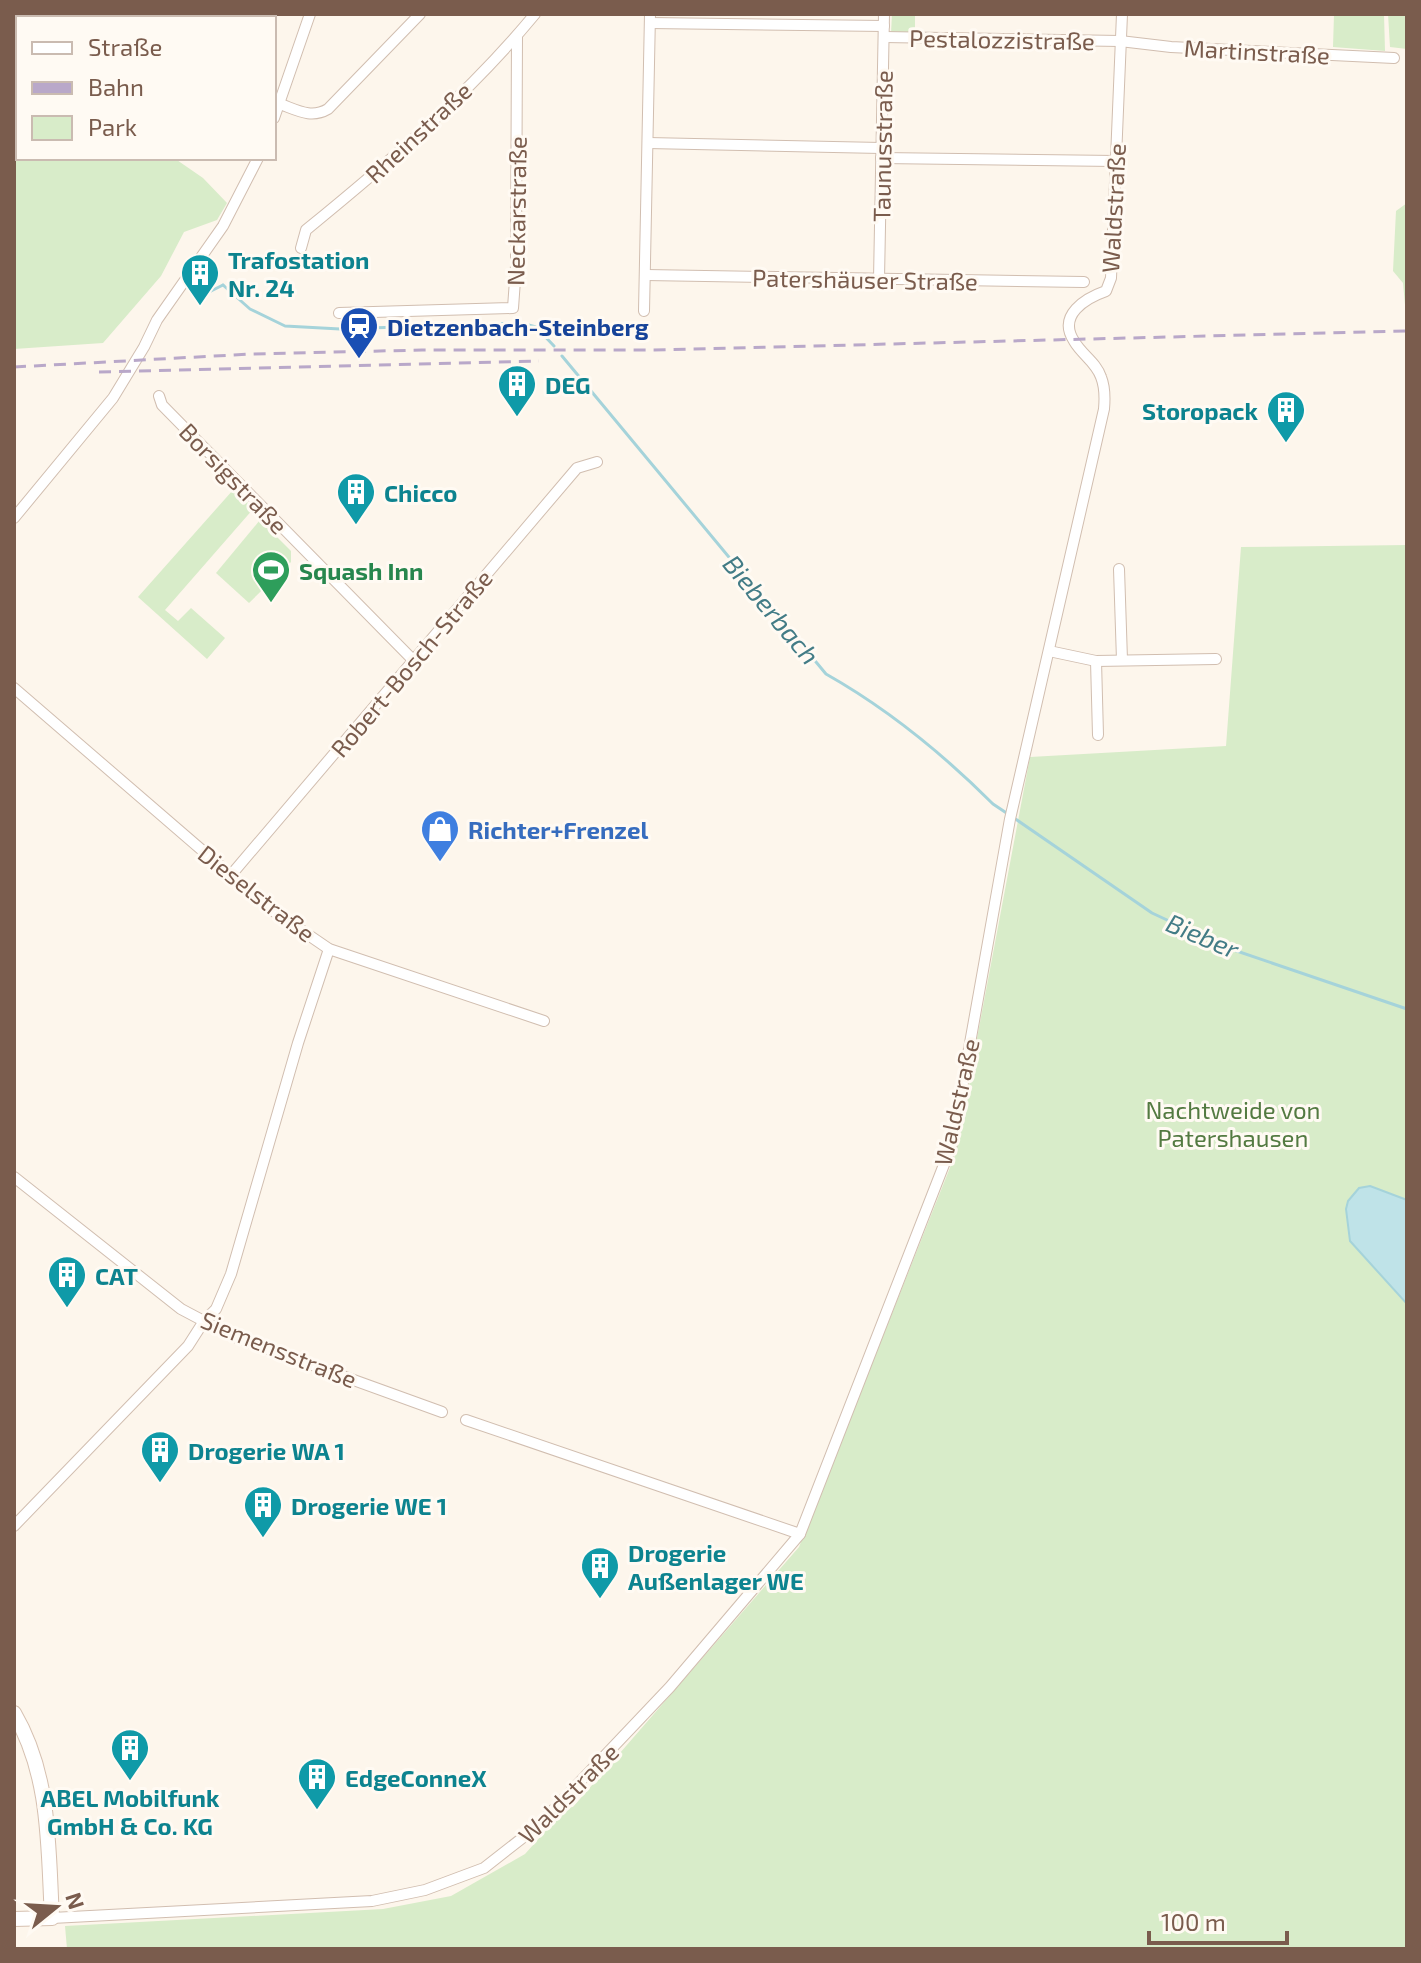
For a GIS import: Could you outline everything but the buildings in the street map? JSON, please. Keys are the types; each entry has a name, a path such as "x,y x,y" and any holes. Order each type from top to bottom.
{"street":[{"path":"78,16 103,14"},
{"path":"276,113 310,14"},
{"path":"280,104 316,115 328,109 420,14"},
{"name":"Rheinstraße","path":"301,248 306,230 418,136 535,14"},
{"name":"Waldstraße","path":"14,1919 372,1901 425,1890 484,1868 513,1848 547,1817 670,1687 800,1534 952,1144 1011,814 1104,409 1102,377 1071,337 1070,320 1078,305 1106,291 1109,285 1122,14"},
{"path":"644,311 650,19"},
{"name":"Pestalozzistraße","path":"650,19 884,26 1120,41"},
{"name":"Taunusstraße","path":"879,279 884,26"},
{"name":"Neckarstraße","path":"339,313 513,308 517,36"},
{"name":"Martinstraße","path":"1120,41 1394,58"},
{"path":"648,143 1115,161"},
{"path":"14,518 113,398 157,320 223,226 257,160"},
{"name":"Patershäuser Straße","path":"646,275 1084,282"},
{"name":"Borsigstraße","path":"159,396 162,405 413,660"},
{"name":"Robert-Bosch-Straße","path":"231,875 577,468 597,462"},
{"path":"1119,569 1122,660"},
{"path":"1049,651 1096,661 1216,659"},
{"path":"1096,661 1098,735"},
{"name":"Dieselstraße","path":"14,688 269,908 329,949 544,1021"},
{"path":"14,1526 188,1346 216,1309 231,1274 298,1043 329,949"},
{"name":"Siemensstraße","path":"14,1177 181,1309 232,1336 442,1412"},
{"path":"466,1420 800,1534"},
{"path":"14,1713 29,1744 44,1794 52,1918"}],"green space":[{"path":"892,14 915,14 915,33 891,33"},
{"path":"1334,14 1384,14 1385,51 1333,47"},
{"path":"1388,14 1407,14 1407,49 1390,47"},
{"path":"16,33 16,160 177,160 203,178 227,203 217,220 184,232 161,276 103,343 14,349"},
{"path":"1407,203 1406,316 1403,283 1393,271 1396,211"},
{"path":"233,490 254,508 165,610 178,621 191,608 225,638 207,659 138,597"},
{"path":"260,520 291,551 291,562 249,603 216,573"},
{"name":"Nachtweide von Patershausen","path":"1407,545 1407,1949 67,1949 65,1926 383,1909 451,1896 525,1854 566,1808 573,1807 799,1547 955,1155 1030,757 1226,746 1241,547"}],"water":[{"path":"1370,1186 1407,1200 1407,1304 1350,1241 1348,1201 1359,1188"}],"waterway":[{"name":"Bieberbach","path":"223,285 250,309 285,326 340,329 521,323 536,327 554,346"},
{"path":"211,291 223,285"},
{"name":"Bieberbach","path":"562,356 826,674 914,733 1008,814"},
{"name":"Bieber","path":"1014,818 1152,913 1225,947 1407,1009"}],"railway":[{"path":"14,367 252,354 652,350 1407,331"},
{"path":"99,372 539,361"}],"place":[{"name":"Trafostation Nr. 24","path":"200,307"},
{"name":"Dietzenbach-Steinberg","path":"359,360"},
{"name":"DEG","path":"517,418"},
{"name":"Storopack","path":"1286,444"},
{"name":"Chicco","path":"356,526"},
{"name":"Squash Inn","path":"271,604"},
{"name":"Richter+Frenzel","path":"440,863"},
{"name":"CAT","path":"67,1309"},
{"name":"Drogerie WA 1","path":"160,1484"},
{"name":"Drogerie WE 1","path":"263,1539"},
{"name":"Drogerie Außenlager WE","path":"600,1600"},
{"name":"ABEL Mobilfunk GmbH & Co. KG","path":"130,1782"},
{"name":"EdgeConneX","path":"317,1811"}]}
